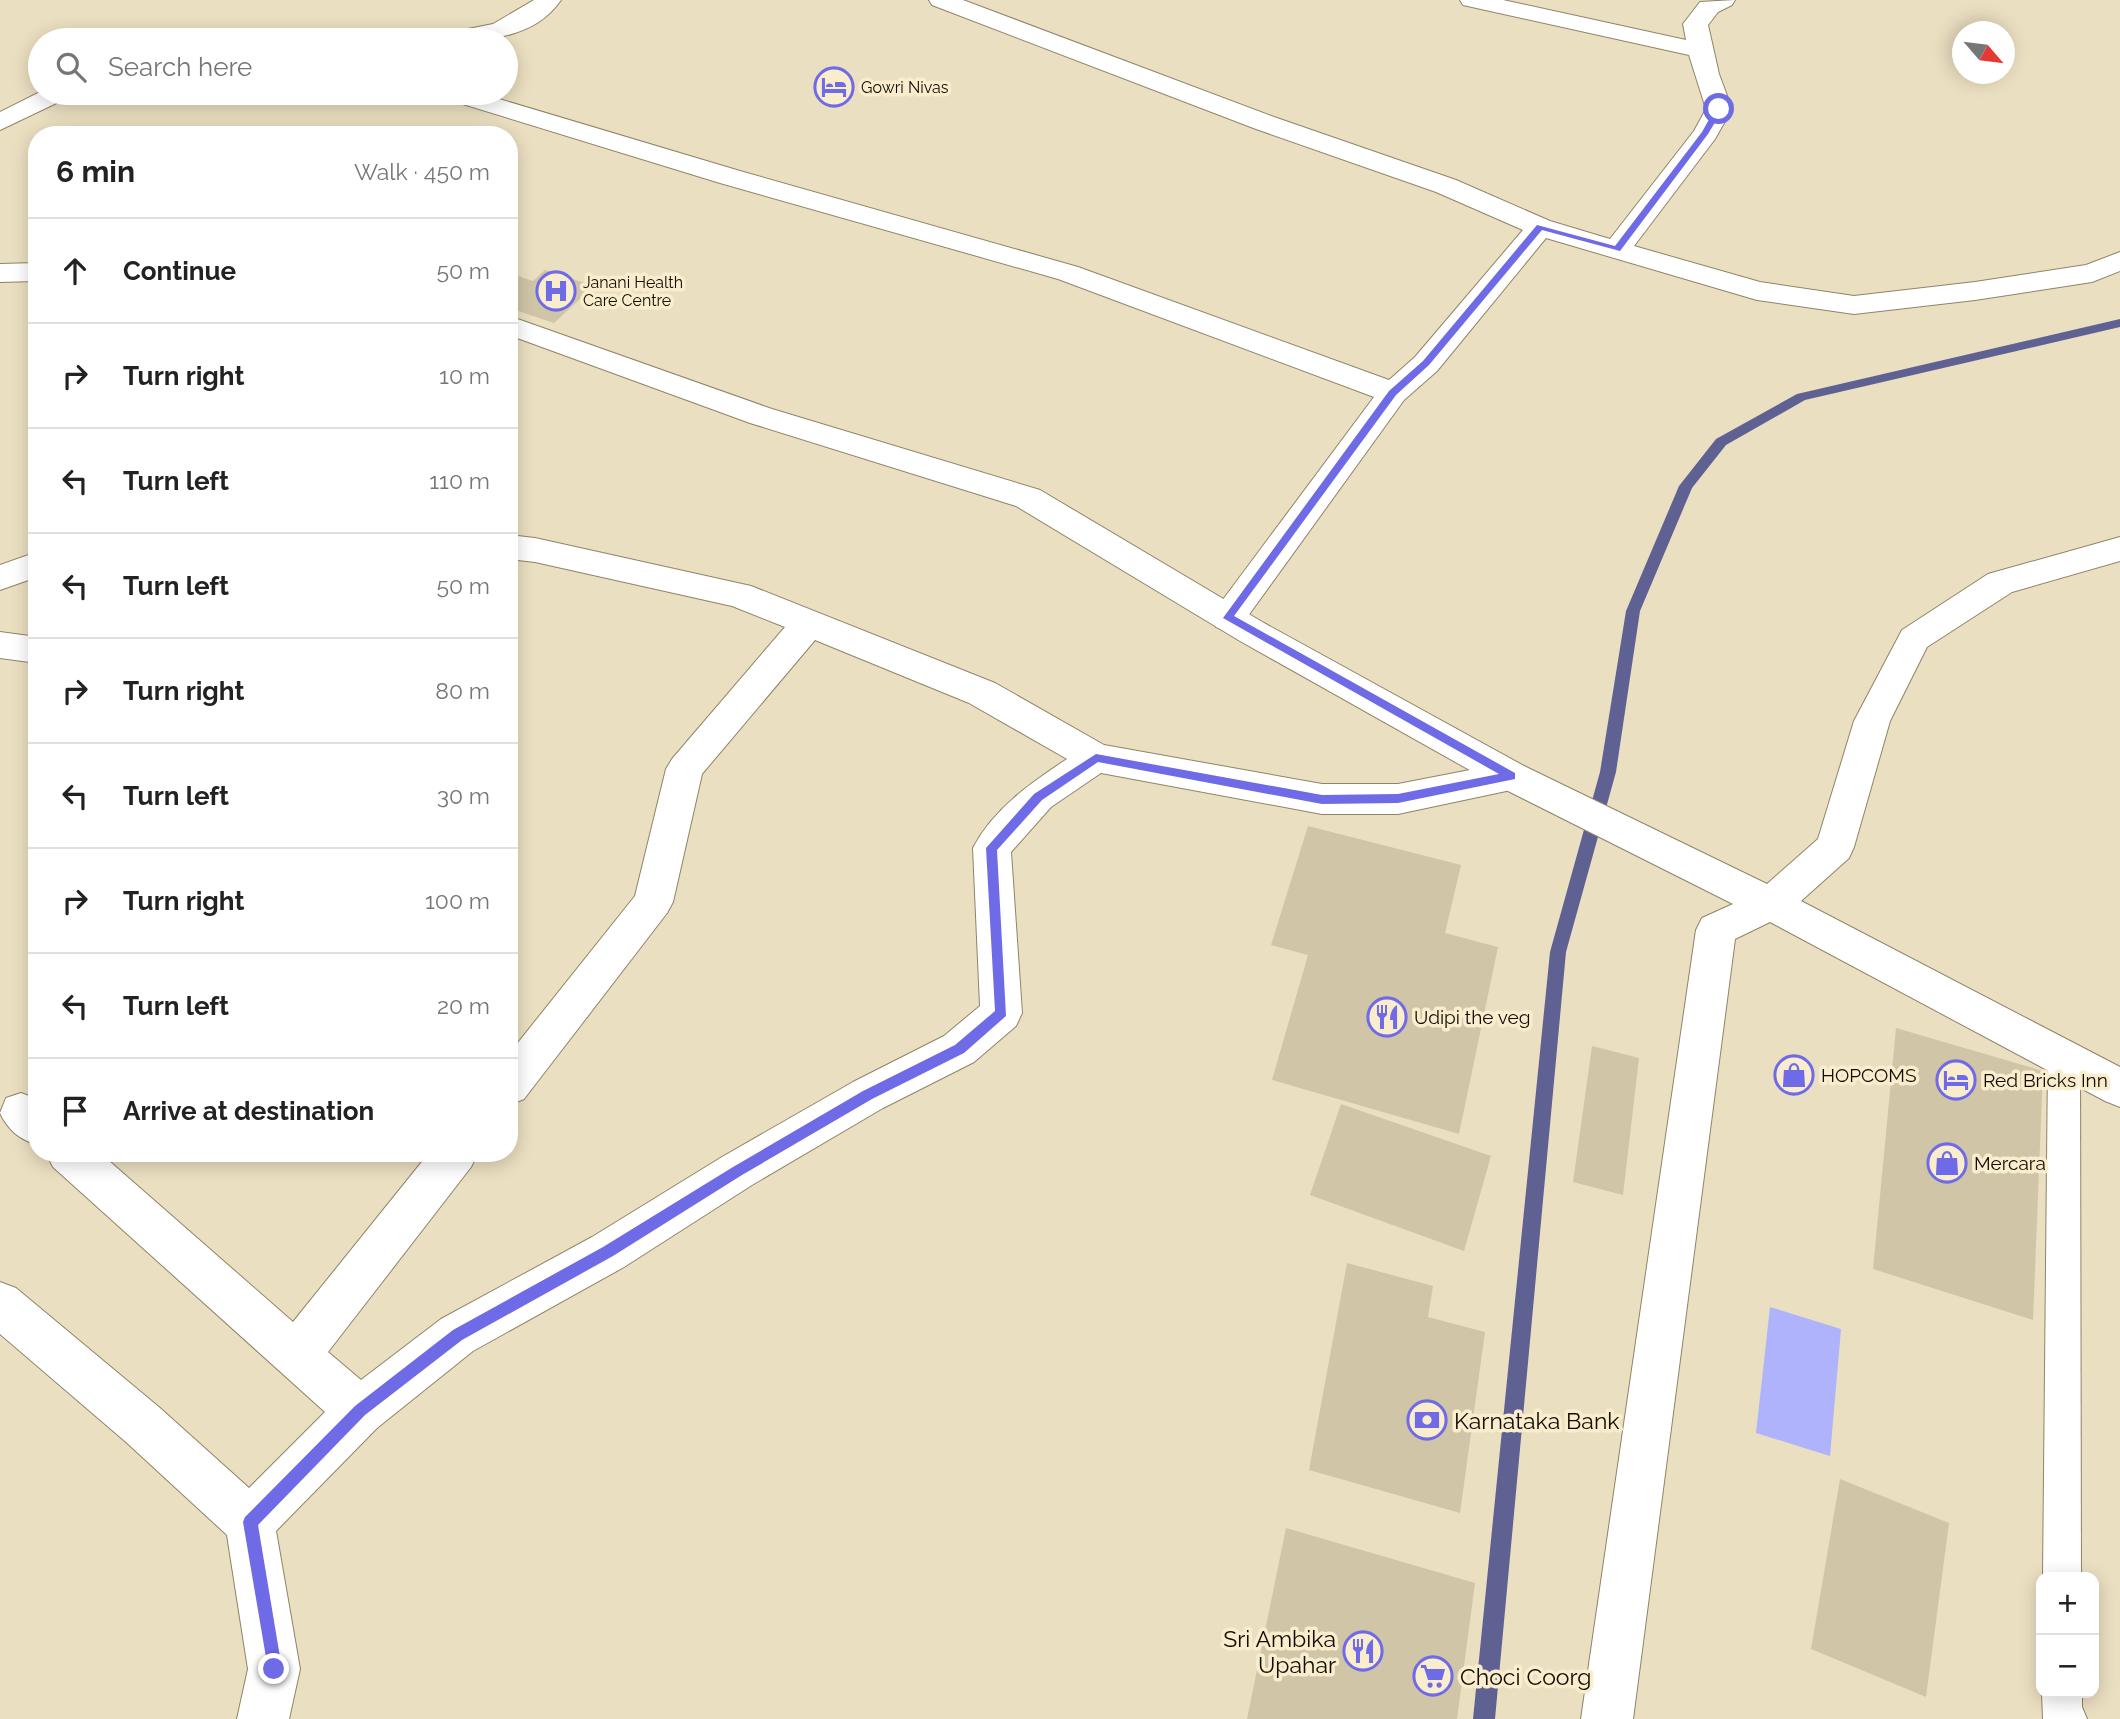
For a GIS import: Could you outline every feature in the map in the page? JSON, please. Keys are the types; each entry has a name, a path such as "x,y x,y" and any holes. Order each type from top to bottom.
{"street":[{"path":"508,28 524,21 549,0"},
{"path":"941,0 1253,118 1446,186 1540,227 1757,291 1854,305 1975,291 2092,273 2120,261"},
{"path":"1472,0 1617,34 1701,50"},
{"path":"1617,249 1706,133 1719,109 1695,24 1709,7 1723,0"},
{"path":"0,122 34,105"},
{"path":"491,105 665,158 1068,272 1393,393"},
{"path":"1228,618 1393,393 1426,363 1540,227"},
{"path":"0,273 28,272"},
{"path":"518,328 761,415 1028,498 1228,618 1511,776 1770,904 2120,1088"},
{"path":"518,548 739,595 982,694 1096,758 1322,799 1398,799 1511,776"},
{"path":"1607,1719 1716,930 1770,904 1835,847 1872,722 1914,639 2000,583 2120,549"},
{"path":"0,578 28,567"},
{"path":"518,1074 653,902 685,769 809,624"},
{"path":"0,645 28,649"},
{"path":"250,1522 360,1410 457,1335 608,1252 737,1171 867,1095 960,1049 1001,1013 992,848 1038,797 1096,758"},
{"path":"78,1162 360,1410"},
{"path":"296,1355 449,1162"},
{"path":"0,1304 143,1424 250,1522 274,1669 263,1719"}],"lane":[{"path":"2062,1572 2064,1060"},
{"path":"2062,1698 2062,1717 2067,1719"}],"shaded area":[{"path":"1770,1307 1841,1329 1830,1456 1756,1433"}],"building":[{"path":"545,270 594,286 554,323 518,311 518,276 533,281"},
{"name":"Udipi the veg","path":"1308,826 1461,865 1445,933 1498,947 1459,1134 1272,1080 1308,955 1271,945"},
{"path":"1896,1028 2043,1071 2033,1320 1873,1269"},
{"path":"1592,1046 1639,1058 1623,1195 1573,1182"},
{"path":"1341,1104 1491,1156 1464,1251 1310,1195"},
{"path":"1347,1263 1433,1286 1428,1317 1485,1332 1460,1513 1309,1470"},
{"path":"1840,1479 1949,1523 1926,1697 1811,1649"},
{"name":"Sri Ambika Upahar","path":"1286,1528 1475,1583 1457,1719 1247,1719"}],"waterway":[{"path":"1484,1719 1558,952 1608,772 1633,611 1686,486 1721,442 1801,397 2120,323"}],"place":[{"name":"Gowri Nivas","path":"834,87"},
{"name":"Janani Health Care Centre","path":"556,291"},
{"name":"Udipi the veg","path":"1387,1017"},
{"name":"HOPCOMS","path":"1794,1075"},
{"name":"Red Bricks Inn","path":"1956,1080"},
{"name":"Mercara","path":"1947,1163"},
{"name":"Karnataka Bank","path":"1427,1420"},
{"name":"Sri Ambika Upahar","path":"1363,1651"},
{"name":"Choci Coorg","path":"1433,1676"}],"route":[{"path":"274,1669 250,1522 360,1410 457,1335 608,1252 737,1171 867,1095 960,1049 1001,1013 992,848 1038,797 1096,758 1322,799 1398,799 1511,776 1228,618 1393,393 1426,363 1540,227 1617,249 1706,133 1719,109"}]}
